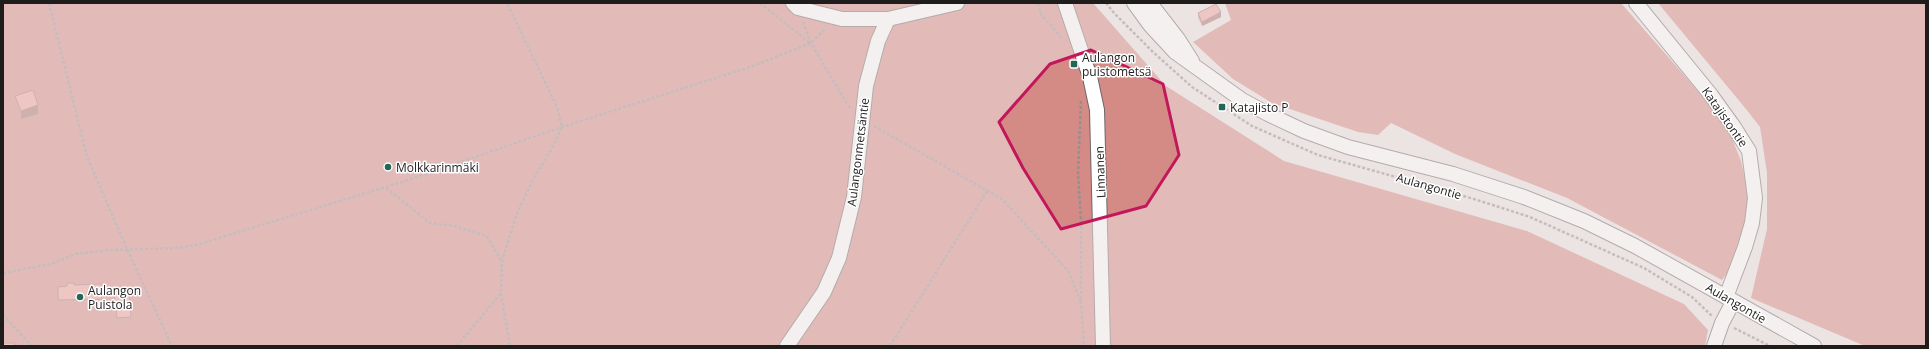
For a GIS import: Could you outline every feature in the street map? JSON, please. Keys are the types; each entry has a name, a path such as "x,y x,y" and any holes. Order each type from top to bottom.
{"street":[{"path":"796,6 837,18 888,19 957,3"},
{"name":"Linnanen","path":"1065,3 1090,77 1097,110 1103,346"},
{"name":"Aulangontie","path":"1134,3 1150,25 1175,52 1242,100 1304,131 1348,147 1453,174 1524,197 1584,221 1636,246 1814,346"},
{"name":"Aulangontie","path":"1150,3 1178,39 1196,68"},
{"name":"Katajistontie","path":"1636,3 1711,95 1749,151 1754,198 1752,223 1730,300 1714,346"},
{"name":"Aulangonmetsäntie","path":"787,346 824,292 839,258 854,197 866,86 878,41 888,19"}],"path":[{"path":"49,3 87,157 127,249 172,346"},
{"path":"507,3 557,107 562,127 552,150 533,179 516,216 502,261 501,293 510,346"},
{"path":"760,3 811,43"},
{"path":"1038,3 1040,14 1062,39 1065,45"},
{"name":"Aulangontie","path":"1106,3 1153,52 1192,87 1252,126 1318,155 1474,199 1530,218 1644,268 1692,298 1710,315 1722,323 1770,346"},
{"path":"796,6 811,43 850,109 863,119 1002,199 1069,272 1081,303"},
{"path":"3,273 51,264 76,254 127,249 179,248 196,245 386,188 562,127 753,66 811,43 837,18"},
{"path":"1081,98 1078,174 1081,220 1081,303 1084,346"},
{"path":"386,188 430,223 455,226 487,236 502,261"},
{"path":"890,346 988,191"},
{"path":"458,346 501,293"},
{"path":"3,315 32,346"}],"highlighted area":[{"path":"1091,50 1163,84 1179,155 1146,206 1061,229 1023,168 999,122 1050,64"}],"shaded area":[{"path":"3,3 1093,3 1166,86 1284,161 1527,231 1684,304 1708,330 1705,346 3,346"},
{"path":"1225,3 1621,3 1726,123 1741,161 1748,192 1749,211 1738,250 1728,272 1722,280 1567,198 1455,154 1391,123 1378,135 1358,132 1272,103 1233,79 1193,42 1231,20"},
{"path":"1658,3 1926,3 1926,346 1865,346 1751,298 1767,229 1767,173 1760,127"}],"building":[{"path":"1216,4 1221,12 1202,22 1198,13"},
{"path":"33,90 38,105 21,111 15,96"},
{"name":"Aulangon Puistola","path":"67,283 74,283 74,285 101,284 102,299 58,300 58,287 67,286"},
{"path":"129,292 131,317 117,318 114,293"},
{"path":"3,343 14,343 14,346 3,346"}],"place":[{"name":"Aulangon puistometsä","path":"1074,64"},
{"name":"Katajisto P","path":"1222,107"},
{"name":"Molkkarinmäki","path":"388,167"},
{"name":"Aulangon Puistola","path":"80,297"}]}
